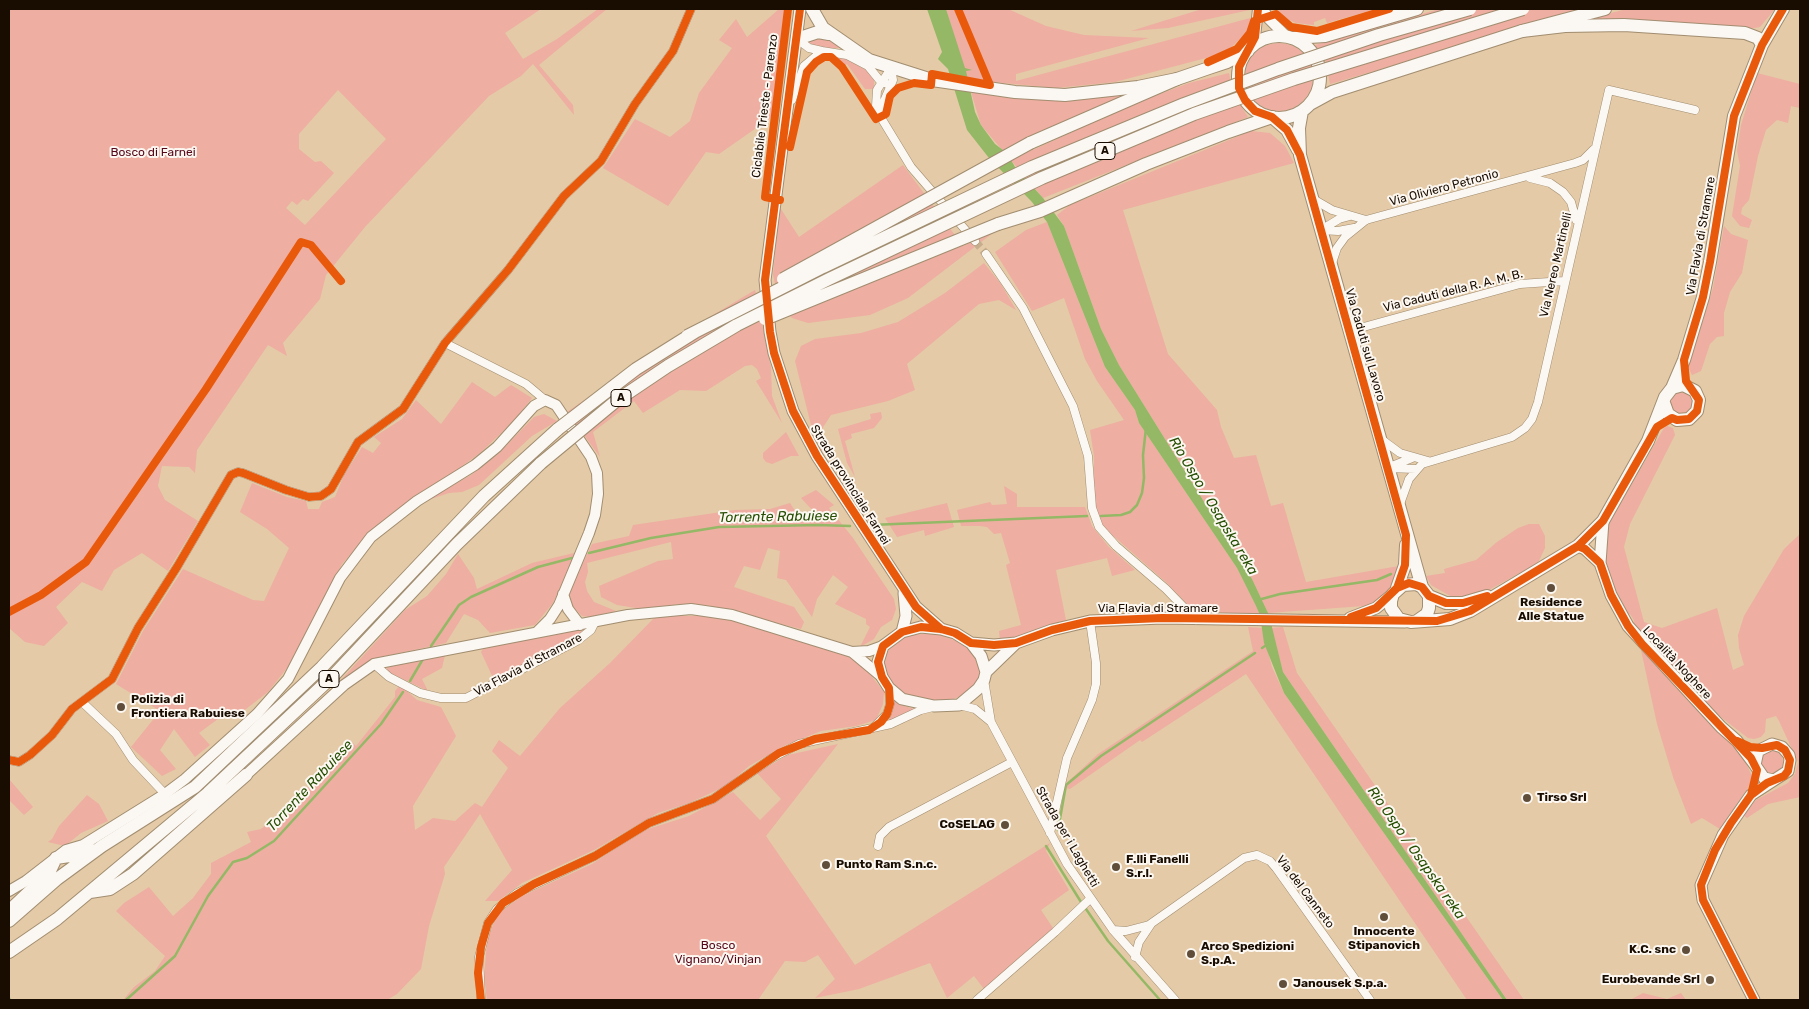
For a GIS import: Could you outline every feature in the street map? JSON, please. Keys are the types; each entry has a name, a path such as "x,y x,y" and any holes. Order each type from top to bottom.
{"main road":[{"name":"Strada provinciale Farnei","path":"800,9 765,280 774,354 782,383 802,430 903,589 916,607 941,629"},
{"path":"812,9 817,22 829,34 861,56 890,68 932,80 986,88 1065,95 1112,91 1178,79"},
{"path":"688,336 818,258 1030,143 1178,79 1227,62 1268,37 1325,36 1417,9"},
{"name":"A","path":"25,905 117,831 178,799 221,763 322,667 484,496 558,429 616,383 688,336 823,267 1050,160 1184,104 1278,69 1379,35 1470,9"},
{"name":"A","path":"90,892 208,793 334,675 457,544 541,463 616,401 668,366 745,321 846,271 1033,182 1125,142 1294,79 1523,9"},
{"path":"707,343 998,224 1040,211 1146,164 1228,132 1272,117 1290,117 1332,92 1522,31 1605,9"},
{"name":"Via Flavia di Stramare","path":"1016,643 985,676 978,689 958,705 934,706 902,699 889,688 882,676 878,662 883,646 902,632 921,627 941,629 955,633 971,643 994,645 1016,643 1052,630 1090,621 1437,621 1470,611 1578,546 1603,521 1651,433 1684,360 1708,271 1734,116 1762,45 1783,9"},
{"path":"1522,31 1581,25 1624,25 1744,33 1758,38 1762,45"},
{"path":"797,39 818,32 829,34"},
{"path":"1290,38 1303,44 1312,54 1319,70 1318,87 1306,107"},
{"path":"1249,49 1239,67 1239,88 1245,100 1255,111 1272,117"},
{"name":"Via Caduti sul Lavoro","path":"1300,155 1299,128 1306,107"},
{"name":"Via Caduti sul Lavoro","path":"1272,117 1287,130 1300,155 1406,535 1425,591"},
{"name":"Via Flavia di Stramare","path":"1651,433 1662,422 1672,418 1683,421 1694,416 1697,411 1698,395 1688,386 1684,360"},
{"path":"1672,388 1688,386"},
{"path":"1664,403 1668,414 1672,418"},
{"name":"Località Noghere","path":"1603,521 1600,564 1611,595 1628,626 1668,672 1737,741 1756,768"},
{"name":"Via Caduti sul Lavoro","path":"1395,591 1404,565 1406,535"},
{"name":"Località Noghere","path":"1578,546 1585,549 1600,564"},
{"name":"Via Flavia di Stramare","path":"1341,620 1376,608 1395,591 1409,583 1446,603 1463,603 1511,587"},
{"name":"Strada provinciale Farnei","path":"902,632 906,616 903,589"},
{"path":"1395,591 1391,608 1394,614 1411,622 1427,614 1430,608 1425,591"},
{"path":"971,643 981,656 985,676"},
{"path":"1737,741 1749,746 1762,748 1777,745 1789,755 1790,766 1788,771 1779,779 1774,780 1751,795 1723,835 1701,885 1703,900 1754,1000"},
{"path":"1751,795 1756,768 1756,755 1762,748"},
{"path":"1756,768 1764,778 1774,780"},
{"path":"9,952 41,931 90,892 110,889 127,878 182,834 246,775"},
{"path":"9,912 25,893 49,873 56,858 79,854 117,831"},
{"path":"9,912 25,905"},
{"path":"9,921 25,905"},
{"path":"9,960 24,950 41,931"}],"street":[{"path":"9,760 19,762 30,755 52,734 72,709 112,679 133,636 178,567 231,475 238,472 243,473 314,497 326,494 334,485 358,442 400,412 408,403 445,343 508,270 564,196 601,162 635,104 673,51 691,9"},
{"path":"1249,49 1255,37 1258,9"},
{"path":"1263,9 1268,18 1290,38"},
{"path":"797,39 809,48 847,55 868,66 881,82 891,85"},
{"path":"788,109 804,66 822,51"},
{"path":"890,68 877,90 876,106 879,113 911,167 975,241"},
{"path":"879,113 884,97 893,80 890,68"},
{"name":"Via Nereo Martinelli","path":"1399,510 1406,486 1416,469 1428,461 1512,438 1528,424 1538,402 1594,148 1609,90 1695,110"},
{"name":"Via Oliviero Petronio","path":"1331,265 1337,248 1354,228 1366,220 1528,177 1583,160 1594,148"},
{"path":"1528,177 1550,183 1562,192 1571,202 1577,224"},
{"name":"Via Oliviero Petronio","path":"1312,198 1332,210 1366,220"},
{"path":"1321,230 1339,219 1350,216"},
{"name":"Via Oliviero Petronio","path":"1321,230 1338,231 1354,228"},
{"path":"986,254 1016,296 1073,406 1088,456 1092,508 1099,527 1116,546 1166,589 1196,620"},
{"name":"Via Caduti della R. A. M. B.","path":"1349,331 1520,284 1564,280"},
{"path":"445,343 526,384 545,400 556,405 591,457 597,473 598,494 595,515 555,612 554,618 561,628 567,617 568,609"},
{"path":"117,831 211,756 274,697 288,679 340,578 371,537 417,501 475,465 497,447 534,406 545,400"},
{"name":"Via Nereo Martinelli","path":"1379,437 1394,450 1412,458 1428,461"},
{"path":"1387,468 1412,458"},
{"path":"1387,468 1416,469"},
{"path":"563,594 568,609 580,625"},
{"name":"Via Flavia di Stramare","path":"246,775 344,685 374,664 628,615 691,609 732,615 852,652 869,651 883,646"},
{"path":"537,632 555,612"},
{"path":"1050,833 1067,758 1092,700 1096,684 1096,663 1090,621"},
{"name":"Via Flavia di Stramare","path":"374,664 389,677 420,693 441,698 466,698 576,641 591,630 595,622"},
{"name":"Via Flavia di Stramare","path":"852,652 882,676"},
{"name":"Strada per i Laghetti","path":"985,676 991,722 1050,833 1090,899 1113,930 1175,1000"},
{"path":"869,730 881,722 887,714 889,688"},
{"path":"82,702 116,734 133,760 165,794"},
{"name":"Strada per i Laghetti","path":"958,705 975,709 991,722"},
{"path":"481,1000 478,973 481,947 488,923 503,903 534,884 595,856 649,823 713,799 779,753 815,739 869,730 891,724 934,706"},
{"path":"878,846 880,836 889,827 1012,762"},
{"name":"Via del Canneto","path":"1113,930 1132,930 1152,923 1244,858 1250,855 1264,858 1276,868 1370,1000"},
{"path":"9,891 26,881 56,858"},
{"path":"977,1000 1090,899"},
{"name":"Via del Canneto","path":"1135,957 1142,938 1152,923"}],"green space":[{"name":"Bosco di Farnei","path":"9,9 541,9 505,33 523,59 557,39 598,9 607,9 539,65 573,105 574,115 533,64 521,76 489,96 365,227 326,275 320,299 283,343 287,356 268,345 197,450 195,473 189,467 162,466 158,486 165,500 198,521 168,571 142,553 114,570 102,591 82,582 56,607 68,623 44,646 25,642 9,628","holes":["338,90 386,139 305,225 286,208 292,201 297,205 303,199 308,201 334,173 321,161 315,162 299,149 299,134"]},
{"path":"779,9 786,9 772,117 719,154 706,152 668,206 603,168 635,119 670,137 690,121 699,93 732,48 719,40 736,19 747,37"},
{"path":"946,9 1008,9 1046,26 1084,35 1149,38 1016,74 1016,81 1254,17 1248,32 1225,53 1115,82 1056,88 993,82 986,88 986,94 1073,99 1124,95 1027,138 1033,150 1131,105 1189,83 1229,73 1233,94 1248,117 1043,198 981,125"},
{"path":"1202,9 1254,9 1168,28 1131,31"},
{"path":"1284,9 1376,9 1327,23 1325,18 1314,22 1314,25 1296,23 1285,18 1277,11"},
{"path":"1439,9 1585,9 1330,84 1325,58 1315,45"},
{"path":"1626,9 1775,9 1760,27 1748,29 1589,19"},
{"path":"825,36 840,48 821,48 807,42 808,39"},
{"path":"1279,43 1292,46 1303,53 1310,64 1313,77 1310,90 1303,101 1292,108 1279,111 1266,108 1255,101 1248,90 1245,77 1248,64 1255,53 1266,46"},
{"path":"831,55 842,57 866,70 874,80 874,89 865,89 847,64 843,66 839,64"},
{"path":"1757,73 1800,84 1800,108 1791,106 1788,123 1777,120 1766,130 1758,156 1749,200 1742,208 1741,214 1752,220 1749,228 1740,226 1732,216 1740,166 1737,151 1741,125"},
{"path":"1251,131 1270,133 1285,146 1294,163 1123,210 1168,354 1217,410 1221,427 1234,458 1256,455 1271,506 1283,503 1306,582 1399,566 1390,591 1379,601 1364,606 1268,613 1252,579 1119,365 1101,329 1064,226 1057,215 1070,205"},
{"path":"903,165 963,246 993,233 908,298 870,315 808,323 792,318 781,308 773,275 779,206 799,237"},
{"path":"1047,222 1105,367 1135,410 1139,423 1237,568 1260,614 1194,612 1168,584 1102,526 1094,507 1094,456 1090,430 1124,420 1097,381 1085,359 1064,298 1032,311 995,252 1026,230"},
{"path":"1724,226 1731,234 1748,240 1742,273 1730,292 1724,313 1724,336 1717,337 1710,344 1701,371 1692,375 1688,367 1713,288"},
{"path":"984,263 1001,284 1016,310 999,300 979,304 907,364 915,390 888,401 831,415 820,432 823,454 811,425 795,361 801,346 815,339 861,333 898,322 945,293"},
{"path":"755,290 771,367 772,396 782,423 756,381 761,378 757,369 752,365 745,366 706,391 680,390 643,413 634,401 593,432 600,457 567,412 666,343"},
{"path":"472,382 495,397 511,385 532,398 513,422 480,453 368,535 342,564 291,663 268,692 233,719 226,713 199,733 210,745 195,757 174,729 160,750 176,769 162,776 131,747 160,711 116,684 143,631 183,569 253,600 264,601 289,548 267,529 240,512 252,483 287,497 306,501 308,509 319,509 322,502 335,497 344,475 362,447 373,453 381,443 374,437 402,419 416,400 441,424"},
{"path":"1678,392 1686,392 1693,399 1693,407 1686,414 1678,414 1671,407 1671,399"},
{"path":"881,412 882,418 874,428 851,434 852,438 845,441 855,477 847,463 838,429 871,419 870,414"},
{"path":"544,414 557,421 532,436 479,485 462,492 449,493 425,501 471,475 498,454 534,417"},
{"path":"1667,426 1673,428 1675,435 1630,524 1624,547 1644,622 1662,628 1717,608 1733,670 1744,665 1739,648 1738,635 1744,616 1784,549 1800,534 1800,797 1768,804 1747,818 1743,815 1756,800 1788,783 1795,774 1798,762 1779,721 1776,716 1766,719 1765,732 1761,737 1754,739 1748,738 1713,711 1633,626 1634,620 1630,614 1627,616 1614,592 1604,563 1608,525 1664,428"},
{"path":"786,432 799,456 791,456 772,464 766,462 763,458 763,453"},
{"path":"1004,486 1017,494 1017,507 1085,507 1092,526 1108,546 1135,570 1112,576 1107,558 1056,570 1066,620 1012,639 1000,640 999,631 1021,625 1006,565 1010,563 1001,533 994,534 987,527 961,526 957,510 990,502 992,505 1007,504"},
{"path":"816,490 834,505 829,508 853,538 894,599 896,609 892,620 881,627 874,639 860,647 870,627 866,624 866,619 835,604 848,587 833,575 817,599 812,617 786,580 777,578 780,551 768,548 760,570 744,566 734,587 794,607 804,622 801,629 706,605 679,604 642,609 617,605 601,597 599,586 658,561 673,559 671,542 587,563 588,572 585,582 587,591 594,602 616,611 590,617 582,616 573,607 569,592 592,544 629,536 633,525 735,510 770,509 790,503 802,522 816,514 801,498"},
{"path":"947,503 954,527 925,536 924,530 897,537 885,518"},
{"path":"1529,524 1539,524 1545,536 1545,548 1538,563 1487,591 1468,597 1452,597 1431,585 1426,576 1445,573 1444,569 1476,560 1497,542 1518,528"},
{"path":"574,553 570,569 553,603 535,625 490,633 478,620 464,614 446,643 386,656 367,663 340,681 405,610 427,596 446,574 458,554 474,578 477,589 532,563"},
{"path":"656,616 704,616 745,623 848,656 866,669 884,692 883,704 876,720 856,726 821,731 786,745 749,766 726,786 689,803 658,813 594,850 522,883 498,901 485,901 512,870 480,814 444,867 445,874 429,926 421,969 397,994 387,1000 123,1000 134,987 155,971 165,956 116,911 124,903 149,887 173,916 193,898 211,874 211,863 251,842 247,832 261,829 296,801 349,739 356,746 395,697 395,691 400,685 417,700 441,707 456,736 413,806 415,830 433,818 455,821 475,803 482,807 508,768 492,751 499,740 520,756 560,708 610,663"},
{"path":"1248,627 1262,628 1272,667 1284,693 1503,1000 1467,1000 1246,674 1142,742 1140,740 1070,789 1062,787 1098,754 1253,651"},
{"path":"1283,627 1297,673 1524,1000 1507,1000 1283,672 1271,628"},
{"path":"584,629 578,637 494,680 481,652 484,647"},
{"path":"935,633 964,644 978,659 980,669 977,684 967,694 953,699 928,701 910,697 898,689 888,678 882,664 893,642 911,635"},
{"path":"1641,650 1743,757 1752,776 1748,788 1720,829 1702,818 1691,824 1673,777 1657,724"},
{"path":"445,655 442,668 422,679 428,691 386,671 388,666"},
{"path":"893,699 901,705 914,709 889,721"},
{"name":"Bosco Vignano/Vinjan","path":"838,744 766,836 855,965 1050,843 1046,851 1069,890 1041,910 1053,928 984,989 974,976 947,998 930,963 859,989 815,998 835,979 818,955 805,962 785,961 758,1000 487,1000 484,977 487,942 496,916 520,897 592,864 642,831 689,816 733,792 760,820 781,799 757,773 788,755"},
{"path":"1768,751 1776,751 1783,758 1783,766 1776,773 1768,773 1761,766 1761,758"},
{"path":"9,779 33,807 24,815 9,800"},
{"path":"87,795 99,804 108,821 81,833 65,846 48,842 52,839 59,826"},
{"path":"1643,993 1667,999 1681,993 1686,1000 1630,1000"}],"shaded area":[{"path":"927,9 946,9 965,68 972,70 966,71 975,112 981,125 995,144 1007,153 1015,167 1043,198 1064,226 1101,329 1119,365 1252,579 1269,615 1283,672 1507,1000 1503,1000 1284,693 1264,643 1260,615 1237,568 1139,423 1135,410 1105,367 1047,222 1032,202 989,158 967,130 948,69 938,59 942,52"}],"waterway":[{"name":"Torrente Rabuiese","path":"1101,516 1121,515 1130,512 1137,505 1142,493 1144,478 1143,455 1146,428"},
{"name":"Torrente Rabuiese","path":"871,525 1087,516"},
{"name":"Torrente Rabuiese","path":"589,553 651,538 719,527 850,526"},
{"name":"Torrente Rabuiese","path":"431,646 459,605 471,597 538,567 572,558"},
{"path":"1258,600 1280,594 1377,580 1391,574"},
{"path":"1262,648 1268,644"},
{"path":"1058,830 1066,785 1101,756 1255,653"},
{"name":"Torrente Rabuiese","path":"410,681 423,659"},
{"name":"Torrente Rabuiese","path":"126,1000 175,956 208,896 233,862 247,858 274,841 381,724 403,692"},
{"path":"1046,846 1081,902"},
{"path":"1086,909 1108,941 1160,1000"}],"tunnel":[{"path":"975,241 986,254"}],"cycle path":[{"path":"9,760 19,762 30,755 52,735 72,709 112,679 138,628 177,567 231,475 238,472 243,473 309,497 321,496 331,489 358,442 403,409 445,343 508,270 564,196 601,161 635,104 673,51 691,9"},
{"name":"Ciclabile Trieste - Parenzo","path":"780,200 765,197 788,9"},
{"path":"800,9 765,280 774,353 793,411 817,456 916,607 941,629"},
{"path":"790,147 807,72 816,62 824,57 831,57 842,67 876,119 886,114 890,96 898,88 914,83 931,85 932,74 990,85 958,9"},
{"path":"1258,9 1255,37 1239,67 1239,88 1245,100 1255,111 1272,117 1287,130 1300,155 1406,535 1405,565 1397,588"},
{"path":"1208,62 1237,49 1250,33 1254,21 1276,14 1291,27 1317,31 1389,9"},
{"path":"481,1000 478,973 481,947 488,923 503,903 534,884 595,856 649,823 713,799 779,753 815,739 869,730 881,722 887,714 890,704 889,688 882,677 878,662 883,646 902,632 921,627 941,629 955,633 971,643 994,645 1016,643 1052,630 1090,621 1162,618 1437,621 1470,611 1578,546 1603,521 1657,427 1672,418 1677,420 1689,419 1697,411 1699,400 1686,381 1684,360 1703,297 1734,116 1762,45 1783,9"},
{"path":"9,612 41,595 86,562 206,389 301,242 311,245 341,281"},
{"path":"1578,546 1585,549 1600,563 1611,595 1628,626 1642,644 1751,758 1757,770 1751,795"},
{"path":"1351,617 1376,608 1397,588 1409,583 1422,587 1429,596 1446,603 1463,603 1487,596"},
{"path":"1737,741 1750,747 1762,748 1777,745 1785,750 1790,760 1788,771 1784,776 1767,783 1751,795 1731,823 1715,850 1701,885 1703,900 1754,1000"}],"place":[{"name":"Residence Alle Statue","path":"1551,588"},
{"name":"Polizia di Frontiera Rabuiese","path":"121,707"},
{"name":"Tirso Srl","path":"1527,798"},
{"name":"CoSELAG","path":"1005,825"},
{"name":"Punto Ram S.n.c.","path":"826,865"},
{"name":"F.lli Fanelli S.r.l.","path":"1116,867"},
{"name":"Innocente Stipanovich","path":"1384,917"},
{"name":"K.C. snc","path":"1686,950"},
{"name":"Arco Spedizioni S.p.A.","path":"1191,954"},
{"name":"Eurobevande Srl","path":"1710,980"},
{"name":"Janousek S.p.a.","path":"1283,984"}],"water label":[{"name":"Rio Ospo / Osapska reka","path":"1213,506"},
{"name":"Rio Ospo / Osapska reka","path":"1416,853"}]}
